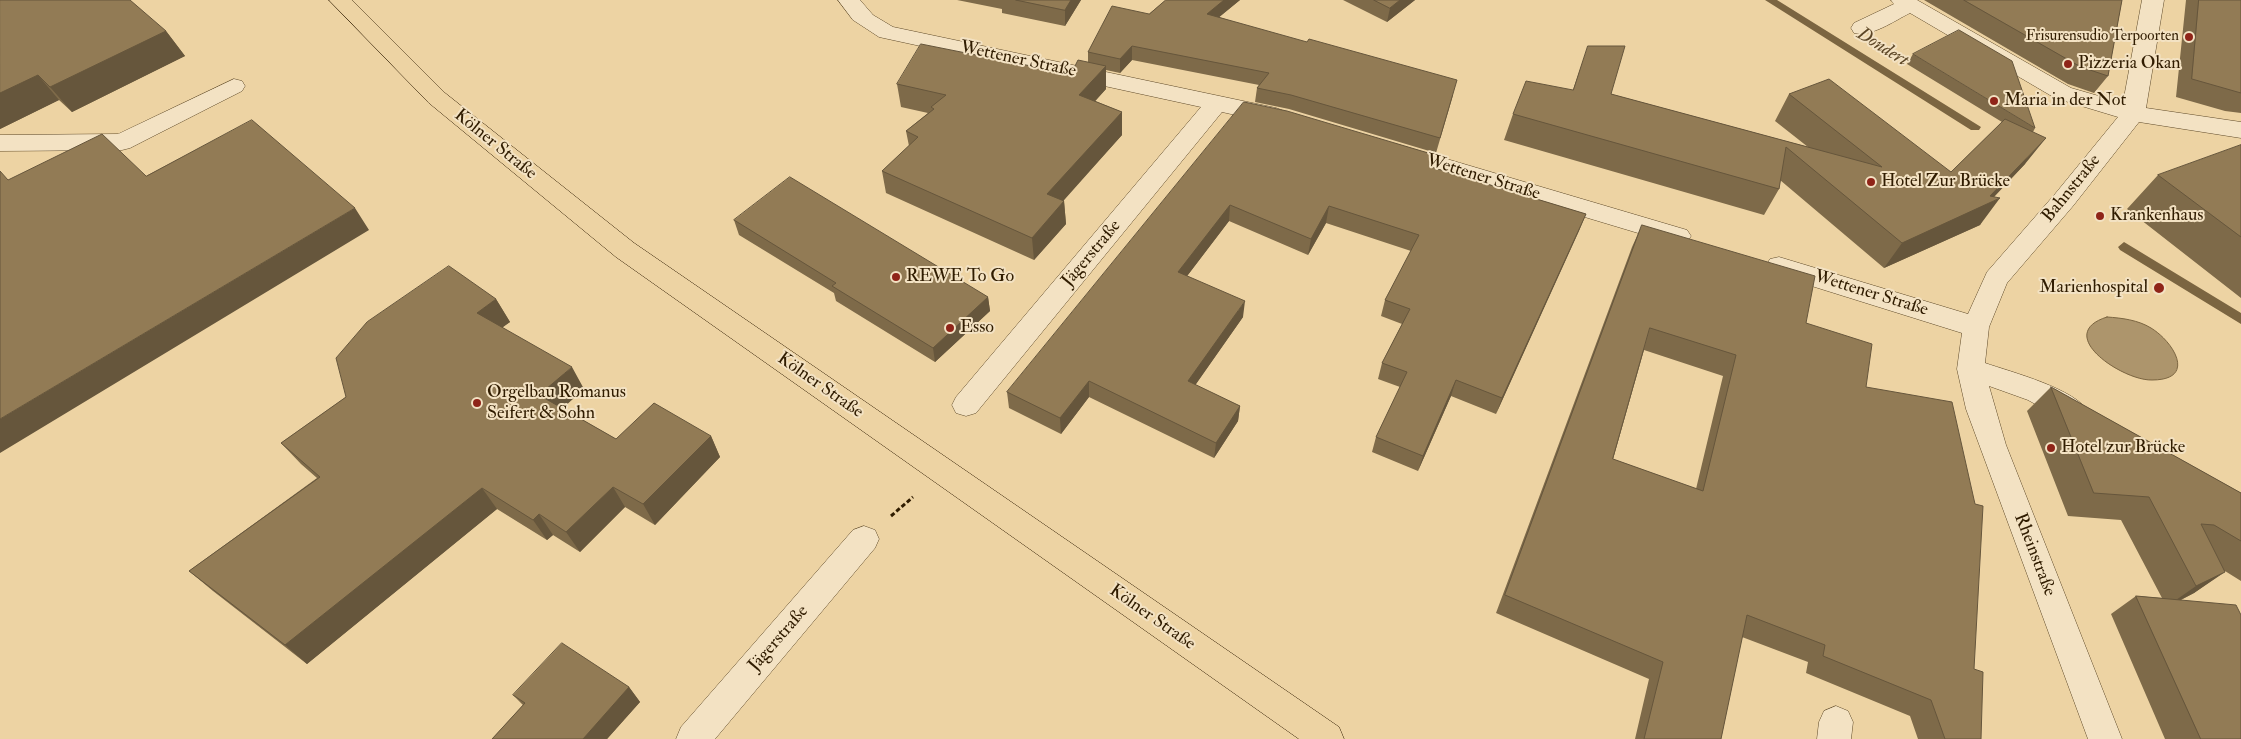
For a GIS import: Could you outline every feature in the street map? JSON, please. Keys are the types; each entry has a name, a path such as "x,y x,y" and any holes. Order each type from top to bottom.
{"main road":[{"name":"Kölner Straße","path":"340,0 437,98 626,250 1327,739"}],"street":[{"name":"Wettener Straße","path":"849,0 851,5 868,23 886,32 1297,122"},
{"name":"Bahnstraße","path":"1971,369 1976,327 1996,279 2059,206 2133,114 2153,0"},
{"path":"1862,28 1906,2 2063,93 2133,114 2241,130"},
{"path":"0,143 122,142 234,86"},
{"name":"Jägerstraße","path":"966,405 1217,104"},
{"name":"Wettener Straße","path":"1372,145 1703,244"},
{"name":"Wettener Straße","path":"1760,260 1976,327"},
{"path":"1971,369 2038,392 2097,426"},
{"name":"Rheinstraße","path":"1971,369 1980,409 1992,445 2105,739"},
{"name":"Jägerstraße","path":"693,739 864,539"}],"path":[{"path":"864,539 943,472"}],"shaded area":[{"path":"2107,317 2135,321 2159,334 2167,342 2177,359 2178,367 2174,374 2166,378 2152,380 2139,378 2125,373 2098,355 2089,345 2087,334 2092,325"}],"building":[{"path":"0,0 130,0 166,31 50,87 38,75 0,93"},
{"path":"1016,0 1071,0 1065,10"},
{"path":"1166,0 1224,0 1207,14 1307,42 1309,39 1457,80 1440,138 1291,95 1257,88 1269,73 1132,46 1120,59 1088,52 1112,6 1149,14"},
{"path":"1374,0 1400,0 1390,8"},
{"path":"1964,0 2122,0 2108,76 2081,67"},
{"path":"2199,0 2241,0 2241,93 2192,79"},
{"path":"1959,30 2012,61 2035,128 1913,54"},
{"path":"921,44 1071,74 1078,60 1106,66 1079,95 1122,112 1047,194 1064,201 1032,238 882,171 918,137 906,131 934,109 931,107 946,95 897,84"},
{"path":"1588,46 1625,46 1611,94 1882,167 1789,94 1829,79 1951,172 2005,119 2046,138 1990,196 2000,198 1902,243 1786,147 1779,189 1513,114 1526,81 1573,90"},
{"path":"1244,102 1287,111 1435,155 1431,167 1586,214 1502,398 1456,380 1423,456 1376,437 1407,372 1382,363 1410,309 1385,300 1419,235 1329,206 1311,239 1230,205 1178,272 1245,301 1188,381 1240,406 1216,443 1089,381 1060,418 1007,392"},
{"path":"252,120 355,208 0,419 0,171 8,180 102,134 146,176"},
{"path":"2241,145 2241,237 2158,175"},
{"path":"790,177 988,297 933,348 832,286 836,283 734,220"},
{"path":"1642,225 1815,276 1806,323 1872,344 1866,387 1952,402 1975,504 1983,506 1974,669 1983,672 1981,739 1945,739 1931,700 1823,656 1825,645 1747,615 1721,739 1644,739 1663,662 1505,595","holes":["1650,328 1736,355 1703,491 1613,459"]},
{"path":"449,266 496,299 477,313 572,367 539,395 616,439 654,403 711,436 643,504 613,487 566,532 539,514 533,520 482,488 285,645 189,571 320,477 281,443 346,397 336,358 367,322"},
{"path":"2051,387 2241,493 2241,541 2214,525 2201,524 2225,572 2196,586 2149,497 2094,493"},
{"path":"2136,596 2236,605 2241,615 2241,739 2201,739"},
{"path":"562,643 629,687 583,739 492,739 525,703 513,695"}],"waterway":[{"name":"Dondert","path":"1770,0 1975,127"},
{"name":"Dondert","path":"2124,247 2241,319"}],"place":[{"name":"Frisurensudio Terpoorten","path":"2189,37"},
{"name":"Pizzeria Okan","path":"2068,64"},
{"name":"Maria in der Not","path":"1994,101"},
{"name":"Hotel Zur Brücke","path":"1871,182"},
{"name":"Krankenhaus","path":"2100,216"},
{"name":"REWE To Go","path":"896,277"},
{"name":"Marienhospital","path":"2159,288"},
{"name":"Esso","path":"950,328"},
{"name":"Orgelbau Romanus Seifert & Sohn","path":"477,403"},
{"name":"Hotel zur Brücke","path":"2051,448"}]}
